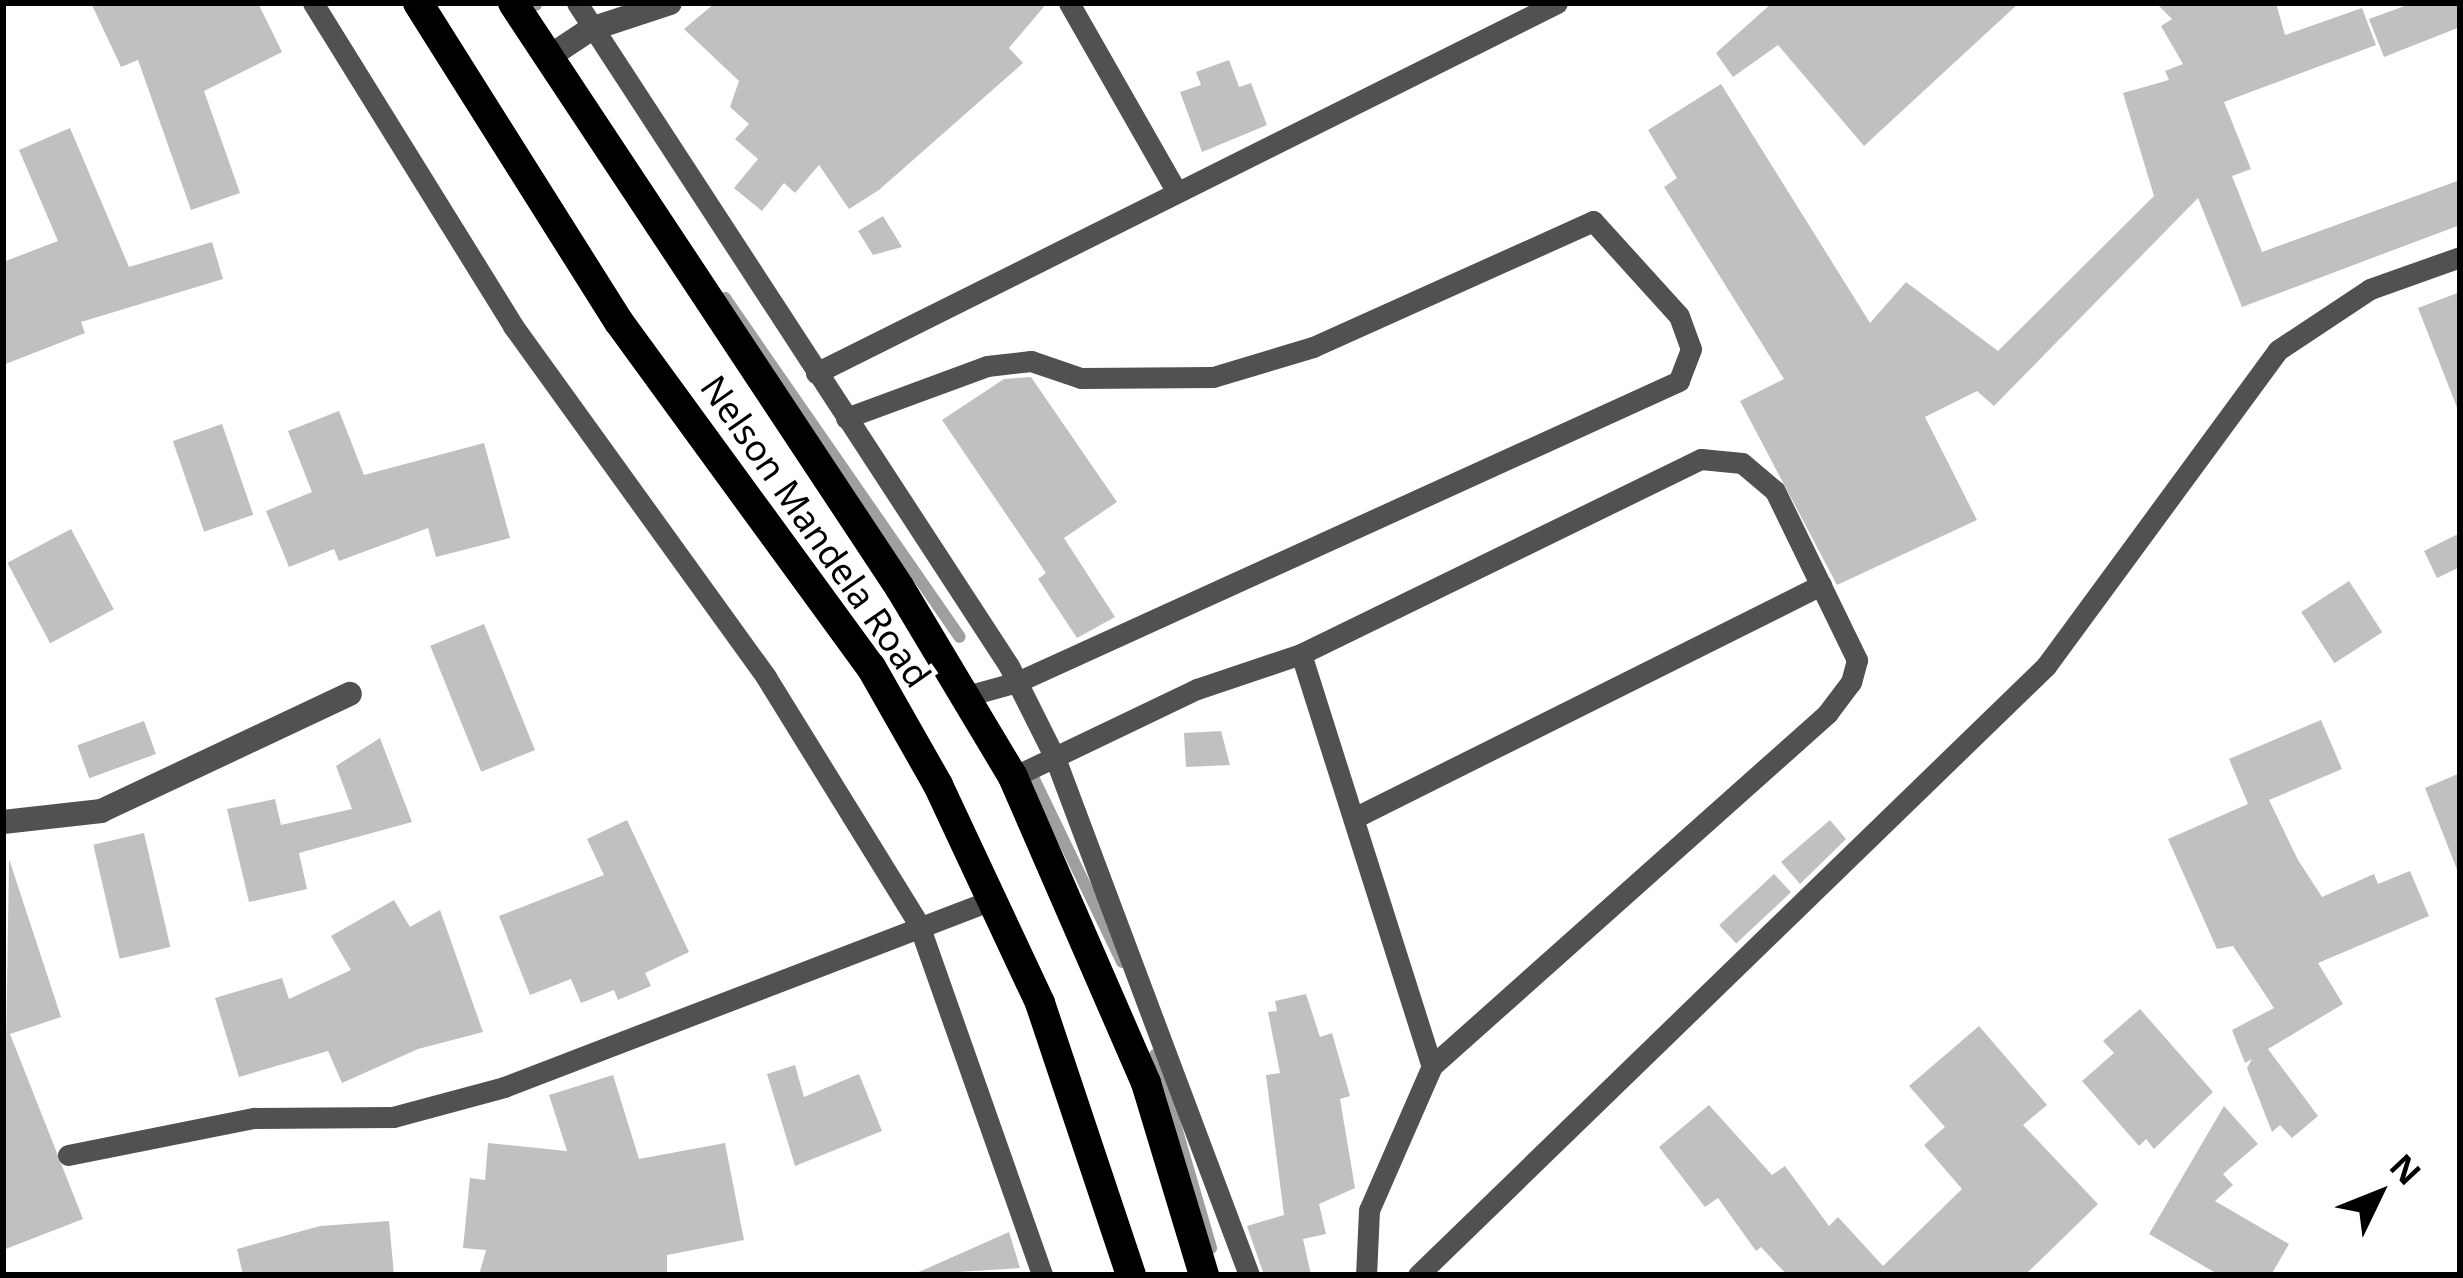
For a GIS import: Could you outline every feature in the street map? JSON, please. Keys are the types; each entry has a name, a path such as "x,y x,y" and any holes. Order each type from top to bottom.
{"main road":[{"name":"Nelson Mandela Road","path":"418,3 619,322 872,667 994,899 1064,1067 1131,1275"},
{"name":"Nelson Mandela Road","path":"513,3 968,696 1013,777 1138,1061 1204,1275"}],"street":[{"path":"547,58 591,29 670,3"},
{"path":"3,821 101,811 350,694"}],"lane":[{"path":"313,3 513,326 766,677 919,925 1042,1275"},
{"path":"577,3 1017,682 1054,758 1249,1275"},
{"path":"1069,3 1175,189"},
{"path":"816,373 1175,189 1558,3"},
{"path":"846,418 988,366 1031,361 1081,378 1214,377 1313,346 1593,221 1620,241 1679,316 1691,349 1679,381 1017,682 968,696"},
{"path":"1418,1275 2045,666 2278,350 2370,290 2460,257"},
{"path":"1013,777 1197,689 1301,654 1701,459 1742,463 1775,491 1857,660 1828,713 1432,1066 1369,1210 1366,1275"},
{"path":"1354,818 1821,585"},
{"path":"1301,654 1432,1066"},
{"path":"68,1156 254,1118 393,1117 504,1088 994,899"}],"building":[{"path":"91,3 258,3 282,52 204,91 240,193 191,210 138,60 121,67"},
{"path":"715,3 1047,3 1009,48 1023,63 879,190 849,209 819,165 795,193 784,183 762,211 734,188 758,159 735,139 749,124 730,107 739,81 684,29"},
{"path":"1772,3 2019,3 1864,146 1778,45 1733,77 1716,53"},
{"path":"2156,3 2276,3 2285,35 2362,8 2376,45 2224,102 2251,169 2232,176 2262,252 2460,180 2460,225 2242,307 2198,198 1994,406 1977,391 1925,417 1977,520 1837,585 1740,401 1784,379 1664,187 1677,178 1648,130 1721,84 1870,323 1906,282 1998,351 2154,196 2123,93 2169,80 2165,71 2183,64 2161,26 2172,19"},
{"path":"2413,3 2460,3 2460,27 2384,57 2369,19"},
{"path":"1229,60 1239,87 1251,83 1267,125 1202,152 1180,92 1201,85 1196,72"},
{"path":"70,128 129,267 212,242 223,279 81,322 85,333 3,365 3,262 58,241 19,150"},
{"path":"883,216 902,247 873,255 858,231"},
{"path":"2460,292 2460,409 2458,410 2418,308"},
{"path":"1031,377 1117,502 1064,538 1115,617 1077,638 1038,579 1046,573 942,420 1004,379"},
{"path":"339,411 364,475 484,443 510,538 436,557 428,528 339,561 334,549 289,567 266,511 312,492 288,431"},
{"path":"222,424 253,515 204,532 173,441"},
{"path":"71,529 114,609 50,643 7,563"},
{"path":"2460,533 2460,567 2437,578 2424,551"},
{"path":"2349,581 2382,632 2334,663 2301,612"},
{"path":"484,624 535,750 481,772 430,646"},
{"path":"2321,720 2342,769 2269,800 2298,860 2322,897 2374,874 2378,884 2410,871 2429,916 2318,963 2343,1004 2268,1049 2318,1116 2292,1138 2280,1125 2272,1132 2247,1068 2252,1059 2245,1063 2232,1030 2274,1008 2233,946 2217,949 2168,839 2248,804 2229,759"},
{"path":"144,721 156,754 89,778 77,745"},
{"path":"1221,731 1230,765 1186,767 1184,733"},
{"path":"380,738 412,822 299,853 307,889 249,902 227,809 275,799 281,825 352,809 336,766"},
{"path":"2460,773 2460,872 2458,872 2425,788"},
{"path":"627,820 689,952 645,973 651,986 618,1000 614,990 581,1003 571,979 530,995 499,916 604,875 587,839"},
{"path":"1830,820 1846,839 1800,884 1781,862"},
{"path":"144,833 170,947 120,959 93,845"},
{"path":"9,859 61,1017 10,1034 83,1219 3,1250"},
{"path":"1774,874 1791,892 1736,943 1719,925"},
{"path":"394,900 410,927 440,910 483,1032 418,1049 342,1083 328,1051 239,1077 215,998 282,978 289,999 351,970 331,936"},
{"path":"1306,994 1320,1037 1332,1033 1350,1096 1340,1099 1355,1188 1319,1204 1326,1234 1303,1239 1311,1275 1264,1275 1247,1226 1284,1215 1266,1075 1280,1073 1268,1012 1277,1011 1275,1001"},
{"path":"2140,1009 2213,1092 2154,1149 2146,1139 2139,1146 2082,1081 2114,1053 2103,1041"},
{"path":"1979,1026 2047,1105 2023,1125 2098,1204 2025,1275 1787,1275 1761,1247 1756,1251 1718,1198 1705,1207 1659,1147 1709,1105 1772,1175 1785,1166 1829,1226 1838,1217 1883,1266 1962,1189 1924,1145 1945,1127 1909,1086"},
{"path":"795,1065 804,1097 859,1074 882,1131 795,1166 767,1074"},
{"path":"613,1075 639,1159 725,1143 744,1240 667,1255 667,1275 479,1275 486,1250 463,1248 470,1178 485,1180 488,1143 567,1151 549,1095"},
{"path":"2224,1106 2258,1144 2223,1174 2233,1185 2215,1201 2289,1244 2271,1275 2219,1275 2149,1234"},
{"path":"389,1221 394,1275 243,1275 237,1249 320,1226"},
{"path":"1009,1232 1020,1268 912,1275"}],"waterway":[{"path":"725,298 960,637"},
{"path":"1034,779 1122,962"},
{"path":"1155,1055 1211,1248"}]}
